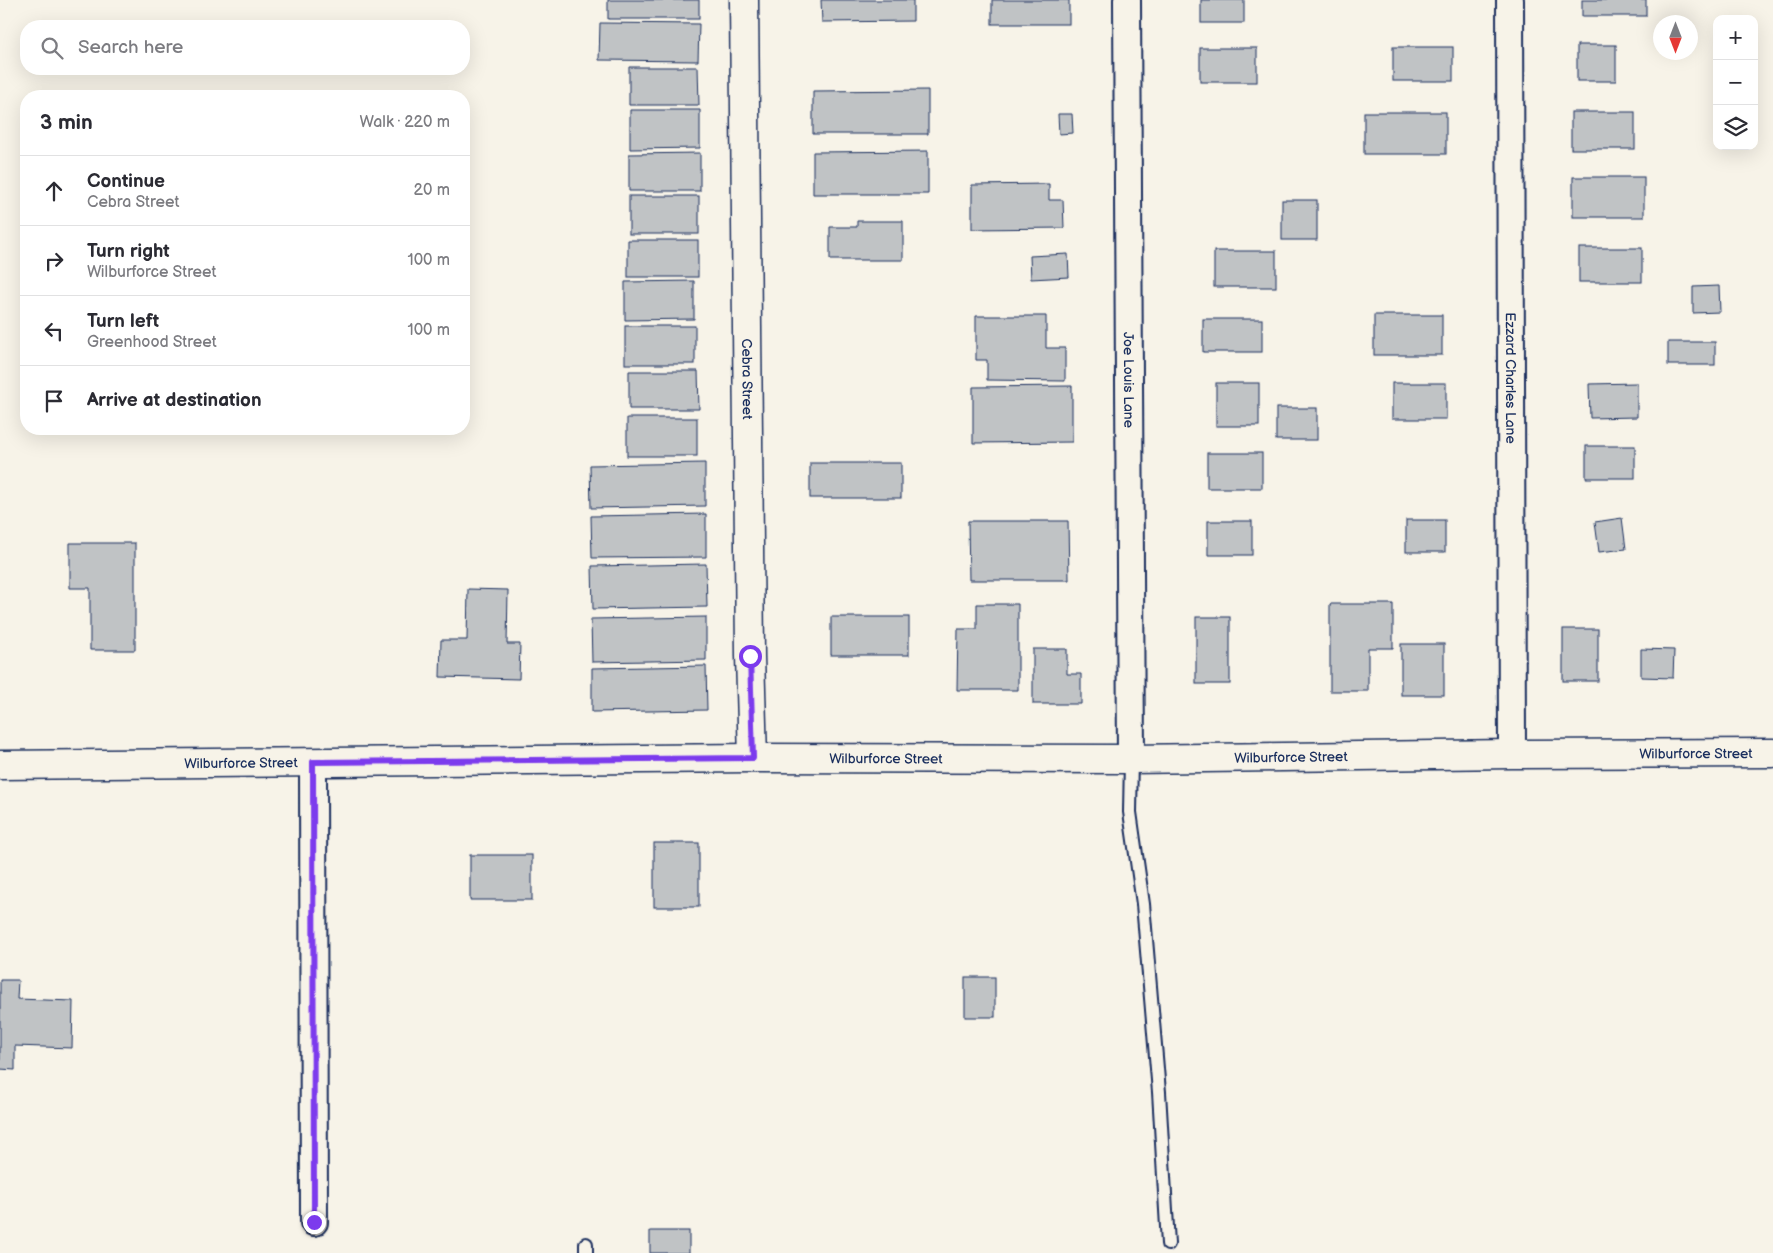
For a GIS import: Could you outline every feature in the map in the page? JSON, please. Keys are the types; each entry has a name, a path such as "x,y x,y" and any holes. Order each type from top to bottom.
{"street":[{"name":"Cebra Street","path":"744,0 750,646 753,758"},
{"name":"Joe Louis Lane","path":"1127,0 1131,759"},
{"name":"Ezzard Charles Lane","path":"1510,0 1512,754"},
{"name":"Wilburforce Street","path":"0,765 753,758 1131,759 1765,753"},
{"path":"313,762 314,1222"}],"lane":[{"path":"1131,759 1130,812 1143,904 1159,1092 1168,1244"}],"building":[{"path":"608,0 699,0 699,19 608,19"},
{"path":"821,0 913,0 913,21 822,22"},
{"path":"992,0 1069,0 1069,24 992,24"},
{"path":"1201,0 1244,0 1244,23 1201,23"},
{"path":"1582,0 1646,0 1646,16 1582,16"},
{"path":"600,23 699,24 698,61 599,60"},
{"path":"1577,45 1616,45 1616,81 1577,81"},
{"path":"1393,47 1453,47 1453,81 1393,81"},
{"path":"1200,48 1257,48 1257,82 1200,82"},
{"path":"629,67 698,67 699,105 629,105"},
{"path":"928,90 928,134 813,134 813,91"},
{"path":"630,110 700,110 700,148 630,149"},
{"path":"1364,112 1446,112 1446,154 1364,154"},
{"path":"1571,112 1635,112 1635,149 1571,149"},
{"path":"1058,114 1072,114 1073,133 1059,134"},
{"path":"928,151 928,194 813,194 813,152"},
{"path":"700,153 700,191 629,191 629,154"},
{"path":"1573,177 1644,177 1644,217 1573,217"},
{"path":"1049,184 1049,200 1063,200 1064,228 972,229 972,185"},
{"path":"629,196 699,196 699,234 629,234"},
{"path":"1282,200 1317,200 1317,240 1282,240"},
{"path":"857,221 903,221 903,260 830,260 830,227 857,227"},
{"path":"628,240 698,240 698,277 628,277"},
{"path":"1579,248 1642,248 1642,282 1579,282"},
{"path":"1214,251 1276,251 1276,287 1214,287"},
{"path":"1068,254 1069,277 1031,279 1030,256"},
{"path":"694,281 694,319 625,320 625,282"},
{"path":"1719,286 1720,312 1693,313 1693,287"},
{"path":"1374,315 1442,315 1442,355 1374,355"},
{"path":"976,316 1046,316 1046,348 1065,348 1065,381 987,380 987,360 976,360"},
{"path":"1203,319 1262,319 1262,352 1203,352"},
{"path":"625,326 695,326 695,364 625,364"},
{"path":"1668,342 1715,342 1715,365 1668,365"},
{"path":"629,371 698,371 699,409 629,409"},
{"path":"1216,383 1259,383 1259,426 1216,426"},
{"path":"1392,383 1446,383 1446,419 1392,419"},
{"path":"1637,383 1637,417 1590,418 1589,384"},
{"path":"1072,386 1072,442 973,443 973,387"},
{"path":"1276,408 1317,408 1317,440 1276,440"},
{"path":"627,418 697,418 697,456 627,456"},
{"path":"1586,446 1635,446 1635,478 1586,478"},
{"path":"1207,453 1262,453 1262,488 1207,488"},
{"path":"705,463 705,506 591,508 590,465"},
{"path":"810,463 901,463 901,498 810,498"},
{"path":"706,514 706,557 592,558 591,516"},
{"path":"1622,518 1626,549 1599,552 1595,522"},
{"path":"1406,520 1445,520 1445,552 1406,552"},
{"path":"968,521 1068,521 1069,580 969,580"},
{"path":"1208,521 1252,521 1252,555 1208,555"},
{"path":"70,543 135,543 135,650 90,650 90,588 70,588"},
{"path":"706,564 707,607 593,609 592,566"},
{"path":"468,589 508,590 507,644 520,644 519,679 440,677 441,640 467,640"},
{"path":"977,604 1018,604 1018,690 957,690 958,629 977,629"},
{"path":"1330,604 1393,604 1393,648 1368,648 1368,691 1330,691"},
{"path":"706,617 706,660 592,662 591,619"},
{"path":"831,617 909,617 909,655 831,655"},
{"path":"1196,617 1230,617 1230,684 1196,684"},
{"path":"1563,629 1598,629 1598,681 1563,681"},
{"path":"1401,644 1444,644 1444,695 1401,695"},
{"path":"1033,649 1067,649 1067,674 1081,674 1081,704 1033,704"},
{"path":"1641,649 1674,650 1673,678 1641,677"},
{"path":"706,666 707,710 592,712 592,668"},
{"path":"654,843 699,843 699,907 654,907"},
{"path":"470,855 532,855 532,900 470,900"},
{"path":"965,977 995,977 995,1017 965,1017"},
{"path":"0,980 18,980 17,999 73,1001 72,1048 15,1046 15,1070 0,1069"},
{"path":"650,1231 689,1231 689,1253 650,1253"}],"route":[{"path":"314,1222 313,762 753,758 750,656"}]}
